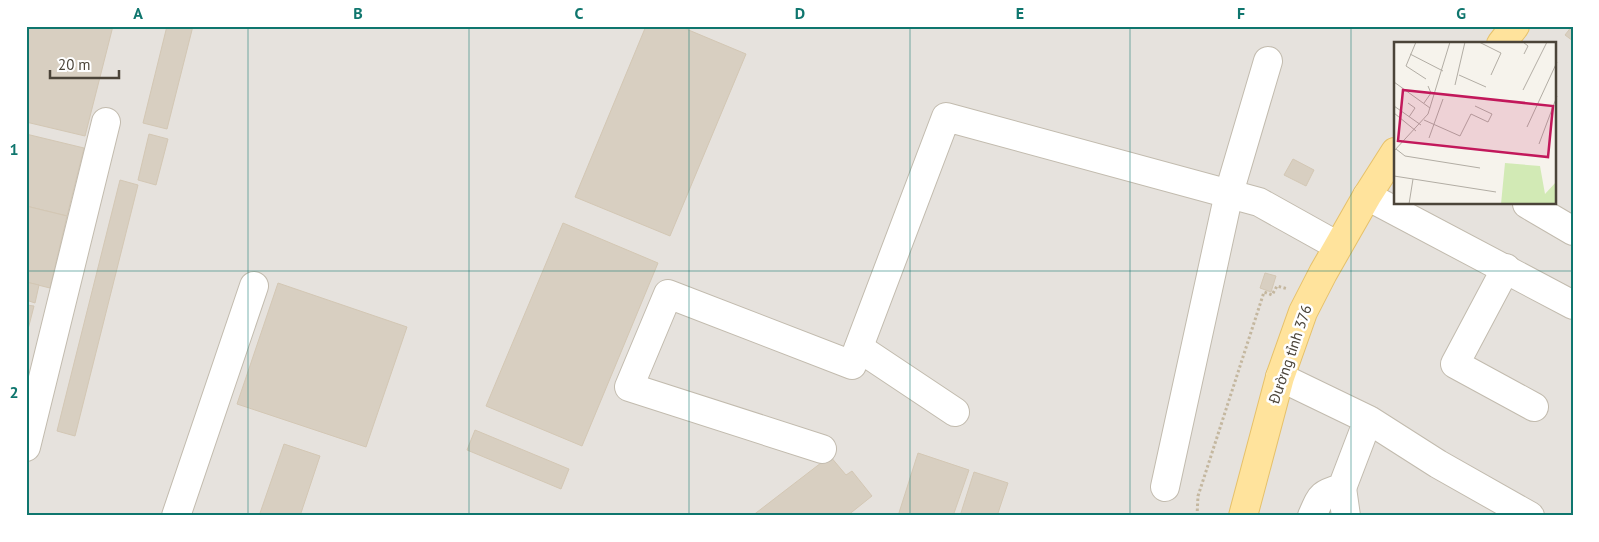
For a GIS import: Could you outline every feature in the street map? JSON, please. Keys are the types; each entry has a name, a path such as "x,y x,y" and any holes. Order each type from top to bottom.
{"main road":[{"path":"1503,42 1515,26"},
{"name":"Đường tỉnh 376","path":"1243,516 1280,376 1310,296 1367,196 1394,154"}],"lane":[{"path":"1166,487 1229,194 1268,61"},
{"path":"822,449 629,387 668,294 852,365 946,118 1259,202 1338,246"},
{"path":"26,447 106,122"},
{"path":"1367,196 1573,305"},
{"path":"1528,205 1573,231"},
{"path":"1506,268 1455,364 1534,407"},
{"path":"176,516 254,286"},
{"path":"859,348 955,412"},
{"path":"1280,376 1363,433 1438,464"},
{"path":"1280,376 1369,420 1438,464 1530,516"},
{"path":"1346,516 1342,488 1363,433"},
{"path":"1312,516 1319,499 1328,492 1342,488"}],"path":[{"path":"1197,516 1198,496 1264,292 1272,295 1277,286 1310,296"}],"shaded area":[{"path":"26,26 1573,26 1573,516 26,516"}],"building":[{"path":"26,26 113,26 85,136 26,122"},
{"path":"167,26 193,26 167,129 143,123"},
{"path":"646,26 679,26 746,54 670,236 575,197"},
{"path":"1573,26 1573,41 1565,35"},
{"path":"26,134 84,148 67,216 26,206"},
{"path":"149,134 168,139 156,185 138,180"},
{"path":"1293,159 1314,170 1306,186 1284,175"},
{"path":"120,180 138,185 75,436 57,431"},
{"path":"26,206 67,216 50,288 26,282"},
{"path":"563,223 658,263 582,446 486,406"},
{"path":"1265,273 1276,276 1271,292 1260,288"},
{"path":"26,282 39,285 35,303 26,300"},
{"path":"278,283 407,327 366,447 237,404"},
{"path":"26,305 34,306 26,337"},
{"path":"475,430 569,469 561,489 467,450"},
{"path":"284,444 320,456 300,516 259,516"},
{"path":"918,453 969,470 953,516 898,516"},
{"path":"830,456 846,475 852,471 872,496 847,516 752,516"},
{"path":"974,472 1008,483 997,516 960,516"}]}
